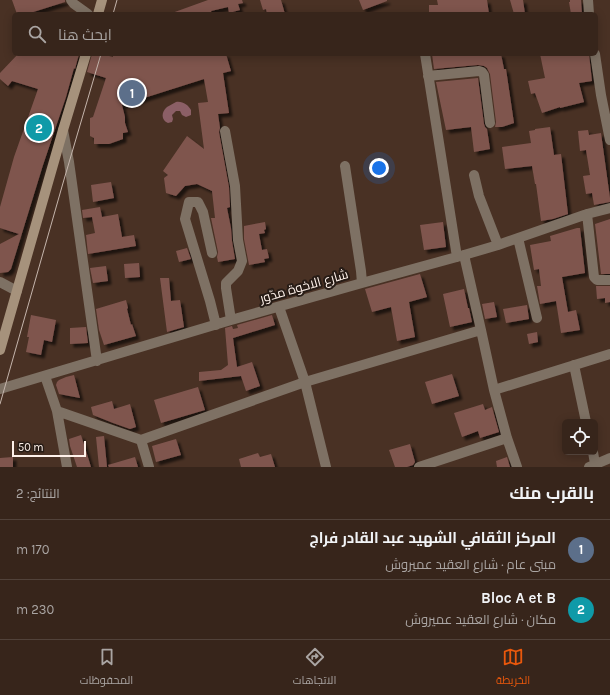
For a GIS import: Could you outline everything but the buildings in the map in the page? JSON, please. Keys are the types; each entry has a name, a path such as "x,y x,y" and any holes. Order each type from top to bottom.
{"main road":[{"path":"99,12 102,0"},
{"path":"0,350 85,56"}],"street":[{"path":"71,0 85,12"},
{"path":"588,0 590,12"},
{"path":"425,56 460,256 482,330 494,390 507,438 517,467"},
{"path":"595,56 610,140"},
{"path":"428,76 479,71 482,72 484,75 490,123"},
{"path":"63,130 69,162 97,361"},
{"path":"225,131 235,186 238,240 242,261 238,271 226,283 231,320"},
{"path":"345,166 362,283"},
{"path":"474,175 479,196 498,245"},
{"path":"212,253 203,212 198,202 189,202 185,219 216,325"},
{"name":"شارع الاخوة مدّور","path":"2,389 279,306 498,245 587,214 610,208"},
{"path":"587,214 594,277 598,280 610,280"},
{"path":"518,238 537,318"},
{"path":"0,282 17,291"},
{"path":"279,306 305,382 326,467"},
{"path":"57,411 141,440 305,382 482,330"},
{"path":"494,390 610,354"},
{"path":"574,365 585,419"},
{"path":"45,376 57,411 67,467"},
{"path":"419,467 507,438"},
{"path":"141,440 149,467"},
{"path":"593,455 592,466 610,458"}],"shaded area":[{"path":"176,102 181,102 187,105 191,110 191,115 186,117 182,115 180,111 176,111 172,115 172,122 168,123 163,118 164,111 167,107"}],"tram line":[{"path":"114,12 117,0"},
{"path":"0,404 100,56"}],"place":[{"name":"المركز الثقافي الشهيد عبد القادر فراج","path":"132,93"},
{"name":"Bloc A et B","path":"39,128"}]}
